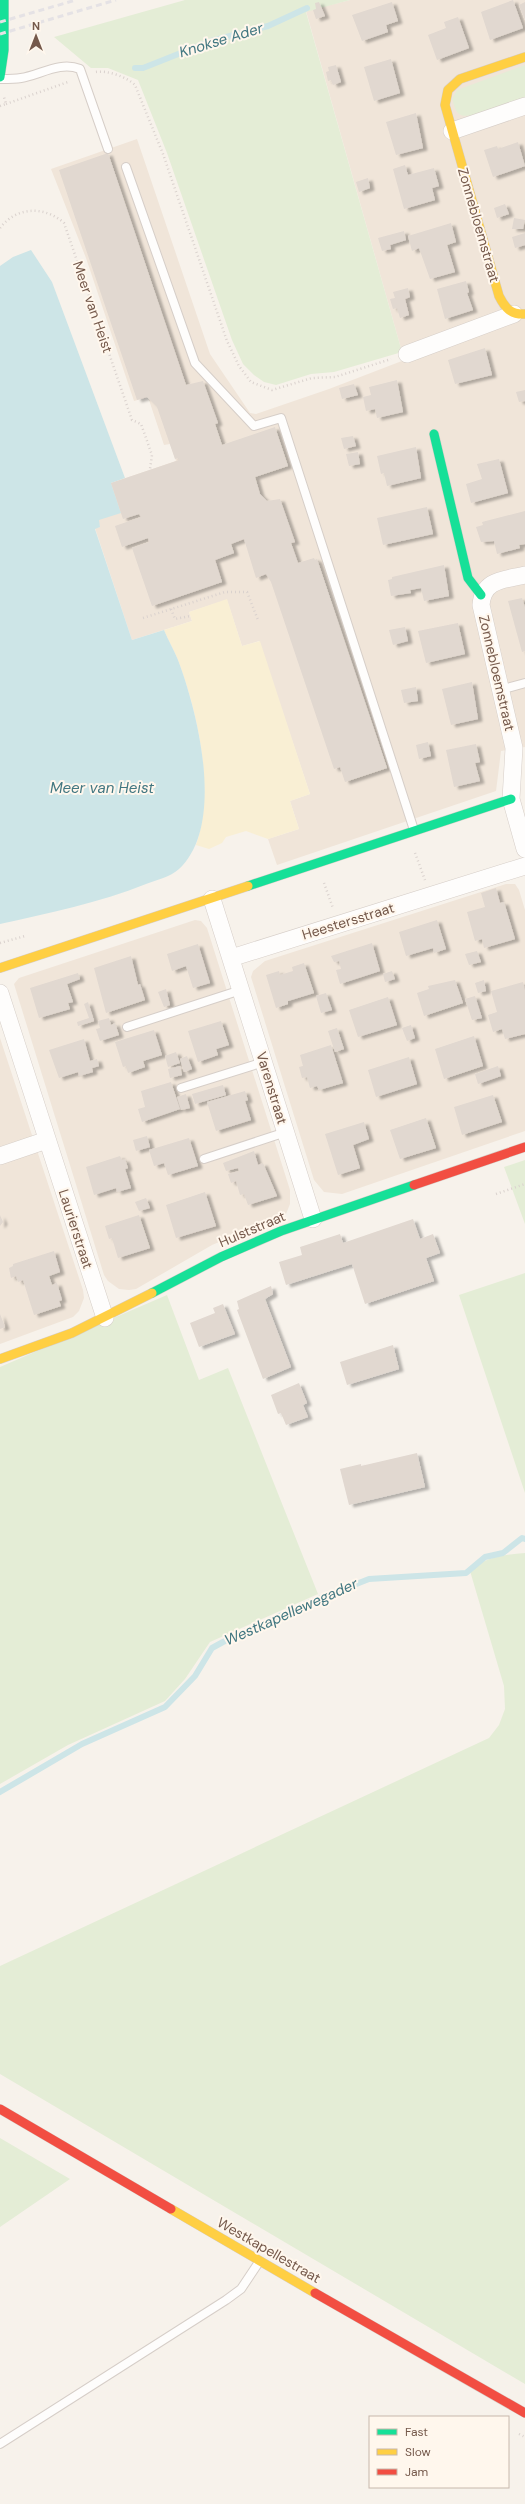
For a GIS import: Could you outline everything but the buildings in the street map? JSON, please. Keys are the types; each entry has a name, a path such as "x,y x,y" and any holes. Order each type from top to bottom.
{"street":[{"path":"0,78 4,50 4,0"},
{"name":"Zonnebloemstraat","path":"520,314 503,306 499,296 452,131 445,97 453,83 525,58"},
{"path":"452,131 525,106"},
{"name":"Zonnebloemstraat","path":"406,354 520,314"},
{"name":"Zonnebloemstraat","path":"434,434 468,578 481,595"},
{"name":"Zonnebloemstraat","path":"511,799 514,748 480,605 481,595 486,587 494,583 525,574"},
{"path":"0,968 511,799 525,849"},
{"name":"Heestersstraat","path":"231,958 525,866"},
{"path":"212,899 231,958"},
{"name":"Varenstraat","path":"231,958 313,1219"},
{"name":"Laurierstraat","path":"0,993 105,1318"},
{"path":"0,1156 47,1140"},
{"name":"Hulststraat","path":"0,1359 72,1333 105,1318 221,1257 313,1219 525,1147"},
{"name":"Westkapellestraat","path":"0,2109 260,2261 525,2413"}],"lane":[{"path":"0,78 21,78 68,66 80,69 108,149"},
{"path":"126,167 195,363 254,426 281,418 411,832"},
{"path":"500,690 525,683"},
{"path":"127,1027 241,990"},
{"path":"181,1088 264,1062"},
{"path":"204,1159 286,1132"},
{"path":"0,2444 226,2300 241,2289 260,2261"}],"path":[{"path":"6,104 83,76 102,72 131,81 135,85 163,154 227,341 239,366 251,382 272,390 312,378 334,377 406,354"},
{"name":"Meer van Heist","path":"0,228 18,213 38,210 54,214 64,223 132,420 141,424 152,455 150,469"},
{"path":"144,618 225,592 247,592 258,620"},
{"path":"171,609 175,619 190,616"},
{"path":"411,832 431,896"},
{"path":"317,864 339,924"},
{"path":"496,1194 525,1184"}],"shaded area":[{"path":"350,0 525,0 525,747 501,751 496,791 277,865 268,839 299,829 290,801 310,794 259,641 242,646 227,600 189,612 192,621 132,640 95,528 100,527 98,520 111,483 176,461 170,444 164,445 148,397 134,401 86,258 51,169 137,139 210,354 250,413 256,414 329,389 420,354 402,352 306,11"},
{"path":"506,884 515,884 519,890 525,910 525,1131 342,1194 324,1192 314,1180 251,977 253,971 265,961"},
{"path":"195,920 201,921 207,928 290,1190 290,1204 286,1214 212,1245 136,1289 119,1289 108,1281 104,1275 14,984 19,978"},
{"path":"0,1038 83,1290 84,1298 79,1311 73,1317 0,1344"}],"green space":[{"path":"185,0 350,0 306,12 402,352 334,372 311,374 276,385 264,382 243,364 232,340 167,153 138,80 108,68 91,68 54,37"},
{"path":"525,65 525,97 492,110 474,115 466,116 457,112 452,99 457,90"},
{"path":"525,1160 525,1224 504,1167"},
{"path":"525,1273 525,1493 459,1295"},
{"path":"167,1295 199,1380 228,1368 318,1594 210,1642 185,1679 165,1701 68,1745 0,1784 0,1367"},
{"path":"525,1553 525,2384 0,2074 0,1966 489,1738 499,1725 505,1709 504,1686 470,1571 482,1562 489,1559"},
{"path":"0,2138 70,2179 0,2227"}],"sand":[{"path":"227,599 242,646 260,641 310,794 290,801 299,829 268,839 246,831 226,837 222,843 209,849 196,845 202,823 204,800 202,752 197,727 192,704 178,660 164,630 192,621 189,612"}],"water":[{"name":"Meer van Heist","path":"31,250 52,282 125,478 111,483 121,513 99,520 100,527 95,529 132,640 164,630 178,660 186,682 199,738 204,768 205,798 201,825 193,850 179,869 172,874 110,897 0,924 0,266 13,257"}],"waterway":[{"name":"Knokse Ader","path":"135,68 143,68 211,41 268,26 307,8"},
{"name":"Westkapellewegader","path":"0,1792 82,1744 165,1707 195,1676 212,1648 223,1642 308,1603 369,1579 466,1573 485,1557 503,1553 522,1538 525,1539"}],"railway":[{"path":"0,22 76,0"},
{"path":"0,34 116,0"}],"traffic: fast":[{"path":"0,77 4,50 4,0"},
{"path":"434,434 468,578 481,595"},
{"path":"248,886 511,799"},
{"path":"152,1293 221,1257 281,1231 414,1185"}],"traffic: slow":[{"path":"525,57 460,79 448,90 445,105 499,296 509,310 512,312 525,314"},
{"path":"0,968 248,886"},
{"path":"0,1359 72,1333 152,1293"},
{"path":"171,2209 315,2293"}],"traffic: jam":[{"path":"414,1185 525,1147"},
{"path":"0,2109 171,2209"},
{"path":"315,2293 525,2413"}]}
